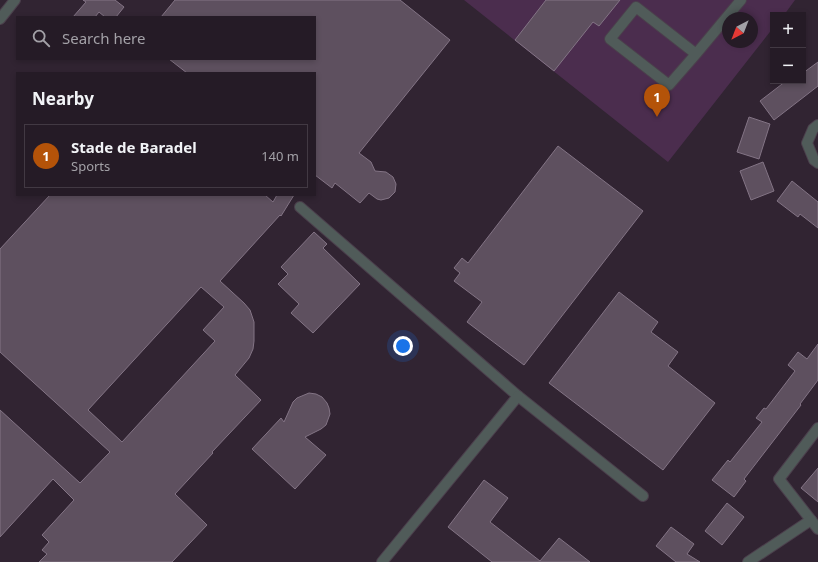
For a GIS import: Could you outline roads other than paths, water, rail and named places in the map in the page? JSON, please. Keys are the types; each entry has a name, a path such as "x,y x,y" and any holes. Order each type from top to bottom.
{"street":[{"path":"0,19 15,0"},
{"path":"696,54 636,7 610,39 669,85 696,54 741,0"},
{"path":"818,125 813,129 807,143 814,160 818,163"},
{"path":"300,208 518,396 643,496"},
{"path":"382,562 518,396"},
{"path":"818,428 779,478 818,528"},
{"path":"748,562 811,520"}],"place":[{"name":"Stade de Baradel","path":"657,117"}]}
